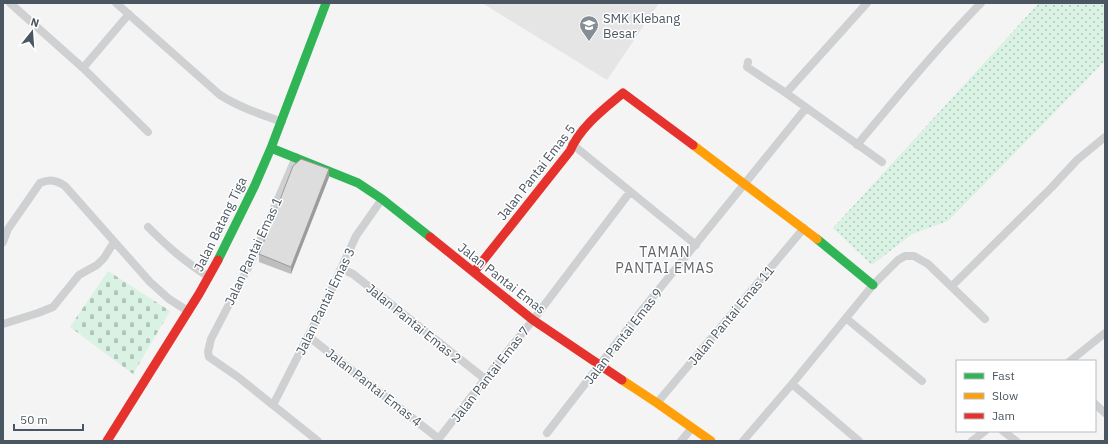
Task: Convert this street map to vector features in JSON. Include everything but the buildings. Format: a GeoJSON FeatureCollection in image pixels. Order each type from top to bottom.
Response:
{"type":"FeatureCollection","features":[{"type":"Feature","properties":{"kind":"street"},"geometry":{"type":"LineString","coordinates":[[3,10],[10,3],[83,68],[148,132]]}},
{"type":"Feature","properties":{"kind":"street"},"geometry":{"type":"LineString","coordinates":[[116,3],[220,95],[234,104],[250,111],[282,122]]}},
{"type":"Feature","properties":{"kind":"street","name":"Jalan Batang Tiga"},"geometry":{"type":"LineString","coordinates":[[107,441],[209,277],[239,218],[282,122],[326,3]]}},
{"type":"Feature","properties":{"kind":"street"},"geometry":{"type":"LineString","coordinates":[[786,93],[867,3]]}},
{"type":"Feature","properties":{"kind":"street"},"geometry":{"type":"LineString","coordinates":[[858,145],[962,22],[981,3]]}},
{"type":"Feature","properties":{"kind":"street"},"geometry":{"type":"LineString","coordinates":[[83,68],[129,14]]}},
{"type":"Feature","properties":{"kind":"street"},"geometry":{"type":"LineString","coordinates":[[748,62],[747,67],[882,162]]}},
{"type":"Feature","properties":{"kind":"street","name":"Jalan Pantai Emas 5"},"geometry":{"type":"LineString","coordinates":[[474,272],[570,151],[572,144],[602,111],[623,93],[744,184]]}},
{"type":"Feature","properties":{"kind":"street","name":"Jalan Pantai Emas 9"},"geometry":{"type":"LineString","coordinates":[[547,433],[598,365],[806,108]]}},
{"type":"Feature","properties":{"kind":"street"},"geometry":{"type":"LineString","coordinates":[[952,286],[1051,188],[1077,160],[1105,137]]}},
{"type":"Feature","properties":{"kind":"street"},"geometry":{"type":"LineString","coordinates":[[572,144],[696,245]]}},
{"type":"Feature","properties":{"kind":"street","name":"Jalan Pantai Emas"},"geometry":{"type":"LineString","coordinates":[[271,148],[358,183],[382,199],[533,320],[598,365],[657,402],[711,441]]}},
{"type":"Feature","properties":{"kind":"street","name":"Jalan Pantai Emas 1"},"geometry":{"type":"LineString","coordinates":[[273,405],[210,357],[208,352],[209,344],[251,262],[296,157]]}},
{"type":"Feature","properties":{"kind":"street"},"geometry":{"type":"LineString","coordinates":[[3,242],[8,229],[40,182],[48,180],[57,181],[65,186],[155,286],[169,299],[188,310]]}},
{"type":"Feature","properties":{"kind":"street"},"geometry":{"type":"LineString","coordinates":[[744,184],[804,228],[873,285]]}},
{"type":"Feature","properties":{"kind":"street","name":"Jalan Pantai Emas 7"},"geometry":{"type":"LineString","coordinates":[[438,440],[484,379],[533,320],[630,192]]}},
{"type":"Feature","properties":{"kind":"street","name":"Jalan Pantai Emas 3"},"geometry":{"type":"LineString","coordinates":[[273,405],[342,268],[356,236],[382,199]]}},
{"type":"Feature","properties":{"kind":"street"},"geometry":{"type":"LineString","coordinates":[[148,227],[166,246],[184,261],[209,277]]}},
{"type":"Feature","properties":{"kind":"street","name":"Jalan Pantai Emas 11"},"geometry":{"type":"LineString","coordinates":[[657,402],[804,228]]}},
{"type":"Feature","properties":{"kind":"street"},"geometry":{"type":"LineString","coordinates":[[3,324],[54,307],[79,275],[97,265],[104,258],[114,242]]}},
{"type":"Feature","properties":{"kind":"street"},"geometry":{"type":"LineString","coordinates":[[743,441],[847,319],[873,285],[898,260],[905,256],[914,256],[928,264],[985,319]]}},
{"type":"Feature","properties":{"kind":"street","name":"Jalan Pantai Emas 2"},"geometry":{"type":"LineString","coordinates":[[342,268],[359,278],[484,379]]}},
{"type":"Feature","properties":{"kind":"street"},"geometry":{"type":"LineString","coordinates":[[847,319],[922,380]]}},
{"type":"Feature","properties":{"kind":"street"},"geometry":{"type":"LineString","coordinates":[[1071,360],[1105,333]]}},
{"type":"Feature","properties":{"kind":"street","name":"Jalan Pantai Emas 4"},"geometry":{"type":"LineString","coordinates":[[308,336],[438,440]]}},
{"type":"Feature","properties":{"kind":"street"},"geometry":{"type":"LineString","coordinates":[[792,384],[859,441]]}},
{"type":"Feature","properties":{"kind":"street"},"geometry":{"type":"LineString","coordinates":[[273,405],[318,441]]}},
{"type":"Feature","properties":{"kind":"street"},"geometry":{"type":"LineString","coordinates":[[1096,405],[1105,413]]}},
{"type":"Feature","properties":{"kind":"street"},"geometry":{"type":"LineString","coordinates":[[682,441],[692,428]]}},
{"type":"Feature","properties":{"kind":"street"},"geometry":{"type":"LineString","coordinates":[[972,441],[984,432]]}},
{"type":"Feature","properties":{"kind":"street"},"geometry":{"type":"LineString","coordinates":[[1004,432],[1016,441]]}},
{"type":"Feature","properties":{"kind":"shaded area","name":"SMK Klebang Besar"},"geometry":{"type":"Polygon","coordinates":[[[482,3],[659,3],[607,80],[482,3]]]}},
{"type":"Feature","properties":{"kind":"green space"},"geometry":{"type":"Polygon","coordinates":[[[1039,3],[1105,3],[1105,61],[948,221],[912,234],[872,265],[833,228],[1039,3]]]}},
{"type":"Feature","properties":{"kind":"green space"},"geometry":{"type":"Polygon","coordinates":[[[108,271],[170,311],[133,374],[70,327],[108,271]]]}},
{"type":"Feature","properties":{"kind":"traffic: fast"},"geometry":{"type":"LineString","coordinates":[[218,260],[255,185],[271,148],[326,3]]}},
{"type":"Feature","properties":{"kind":"traffic: fast"},"geometry":{"type":"LineString","coordinates":[[271,148],[358,183],[382,199],[430,237]]}},
{"type":"Feature","properties":{"kind":"traffic: fast"},"geometry":{"type":"LineString","coordinates":[[817,239],[873,285]]}},
{"type":"Feature","properties":{"kind":"traffic: slow"},"geometry":{"type":"LineString","coordinates":[[693,145],[817,239]]}},
{"type":"Feature","properties":{"kind":"traffic: slow"},"geometry":{"type":"LineString","coordinates":[[622,380],[711,441]]}},
{"type":"Feature","properties":{"kind":"traffic: jam"},"geometry":{"type":"LineString","coordinates":[[474,272],[570,151],[574,142],[586,126],[623,93],[693,145]]}},
{"type":"Feature","properties":{"kind":"traffic: jam"},"geometry":{"type":"LineString","coordinates":[[430,237],[533,320],[622,380]]}},
{"type":"Feature","properties":{"kind":"traffic: jam"},"geometry":{"type":"LineString","coordinates":[[107,441],[199,294],[218,260]]}},
{"type":"Feature","properties":{"kind":"place","name":"SMK Klebang Besar"},"geometry":{"type":"Point","coordinates":[589,42]}},
{"type":"Feature","properties":{"kind":"district","name":"TAMAN PANTAI EMAS"},"geometry":{"type":"Point","coordinates":[665,260]}}]}
